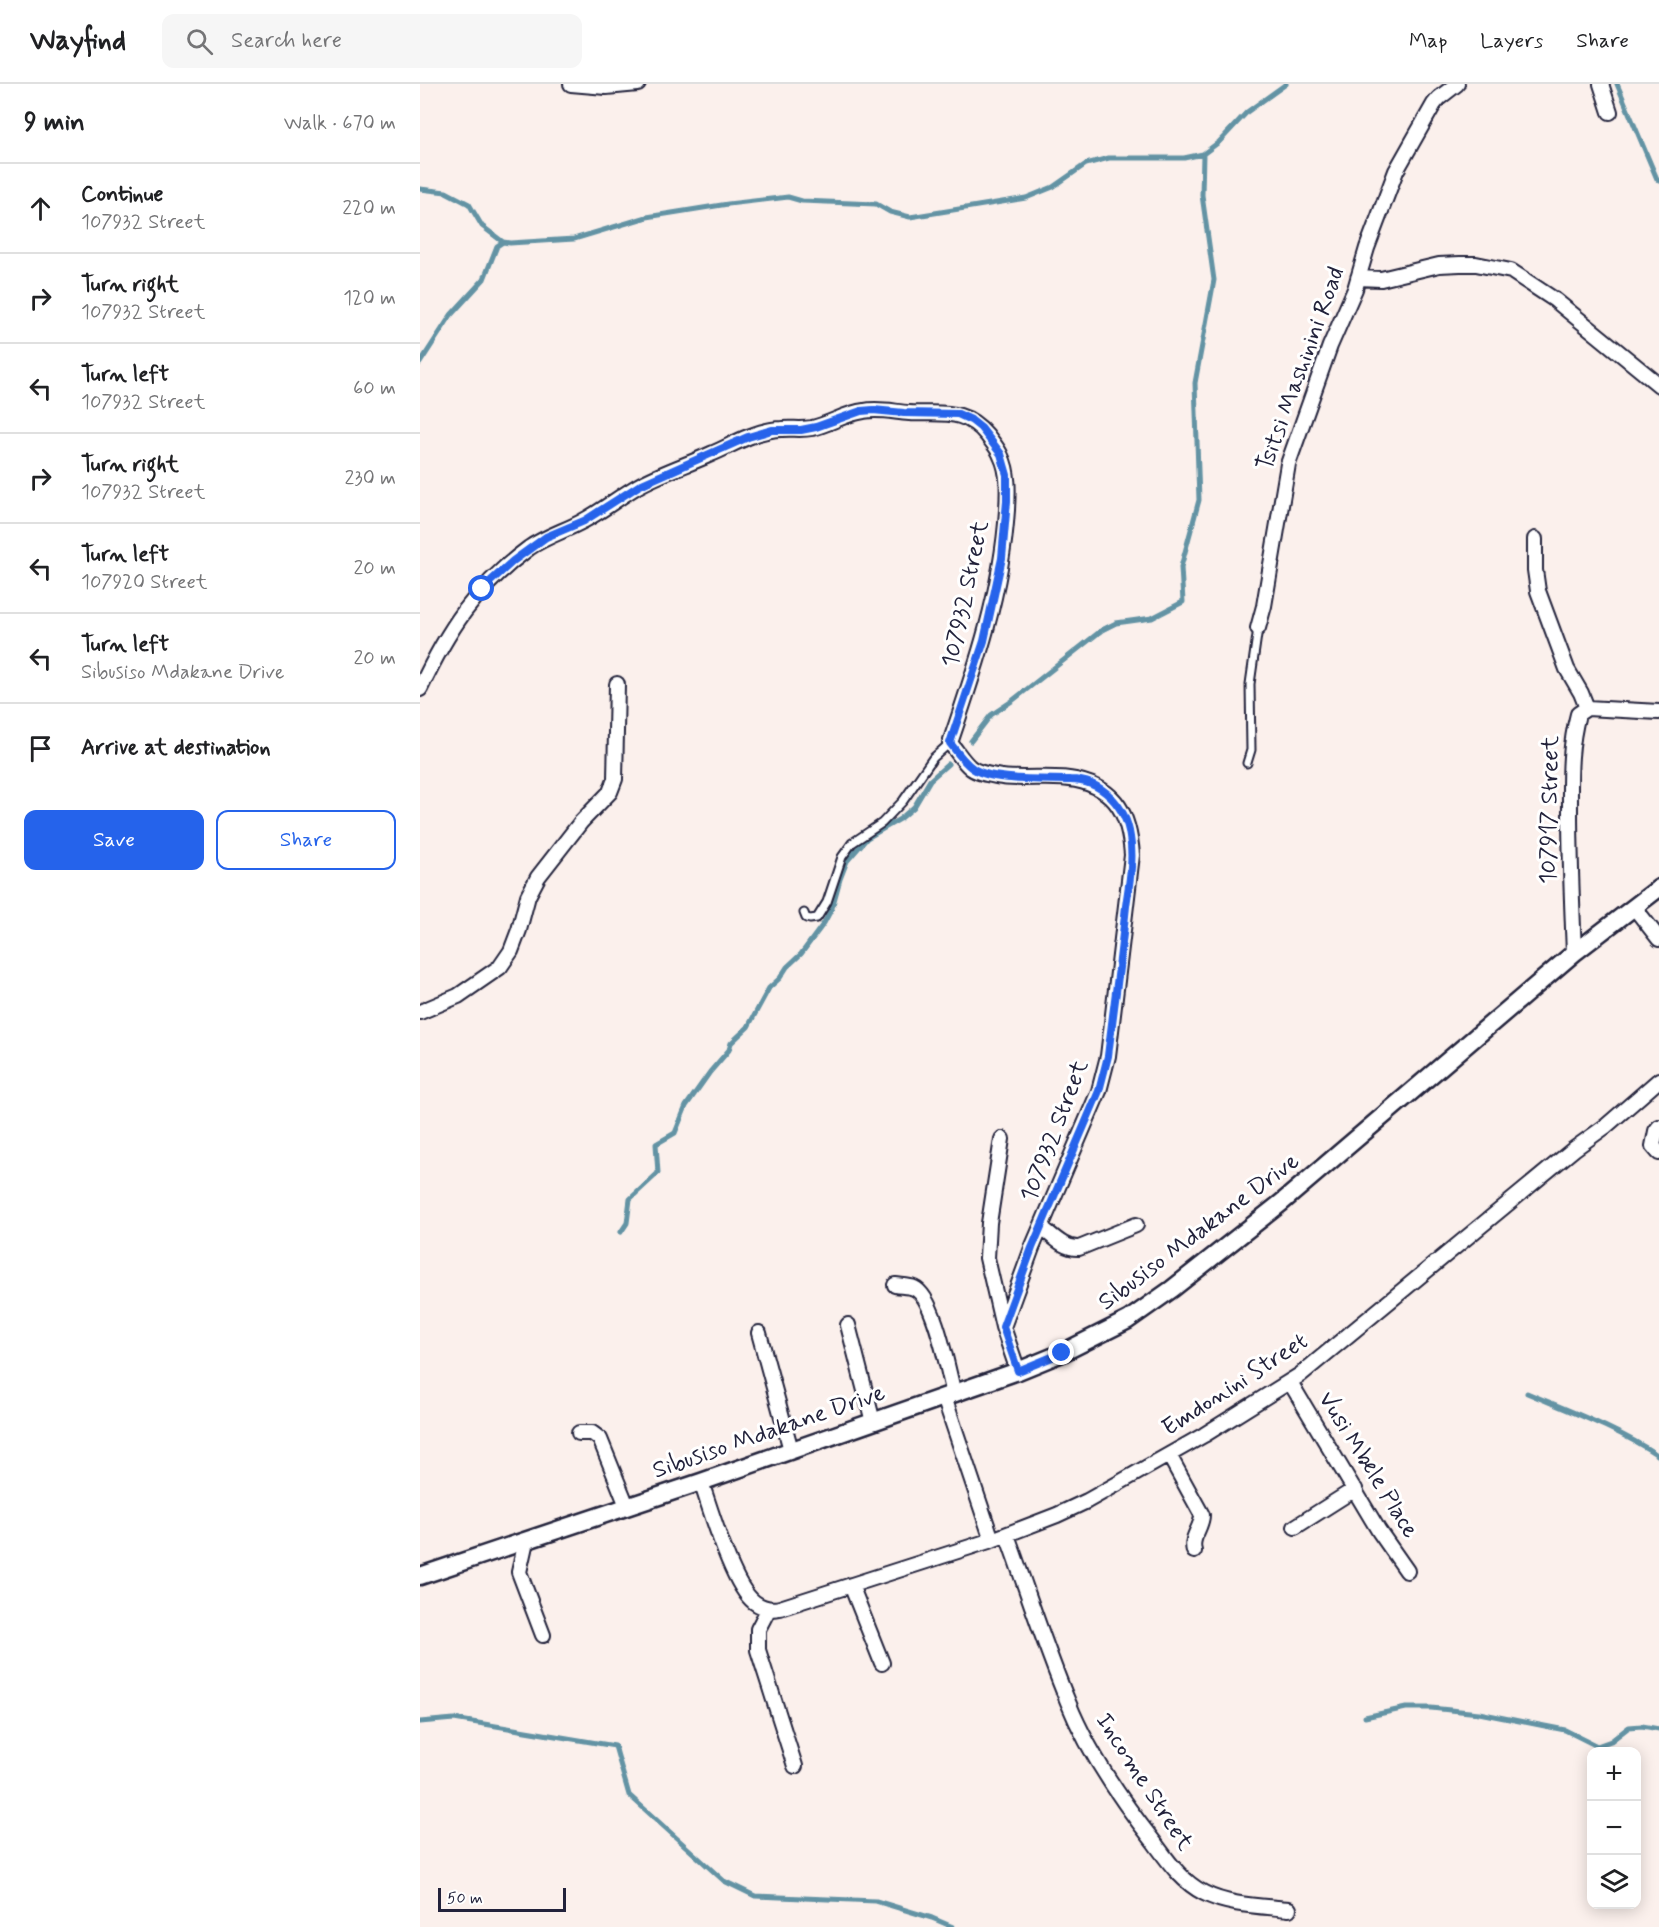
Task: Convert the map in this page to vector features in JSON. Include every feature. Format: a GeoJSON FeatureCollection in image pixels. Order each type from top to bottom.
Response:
{"type":"FeatureCollection","features":[{"type":"Feature","properties":{"kind":"street"},"geometry":{"type":"LineString","coordinates":[[571,84],[606,87],[638,84]]}},
{"type":"Feature","properties":{"kind":"street","name":"Tsitsi Mashinini Road"},"geometry":{"type":"LineString","coordinates":[[1258,628],[1264,606],[1288,464],[1330,346],[1355,289],[1367,248],[1396,171],[1434,104],[1457,84]]}},
{"type":"Feature","properties":{"kind":"street"},"geometry":{"type":"LineString","coordinates":[[1601,84],[1610,112]]}},
{"type":"Feature","properties":{"kind":"street"},"geometry":{"type":"LineString","coordinates":[[1358,278],[1381,279],[1439,265],[1460,264],[1511,271],[1555,300],[1659,385]]}},
{"type":"Feature","properties":{"kind":"street","name":"107932 Street"},"geometry":{"type":"LineString","coordinates":[[420,689],[462,612],[492,580],[529,548],[546,537],[584,521],[640,485],[748,437],[772,430],[801,430],[816,427],[861,411],[958,414],[981,428],[1001,454],[1007,475],[1002,558],[984,641],[950,743],[971,768],[988,775],[1075,780],[1095,786],[1112,796],[1120,806],[1130,836],[1132,855],[1108,1056],[1099,1091],[1041,1227],[1003,1327]]}},
{"type":"Feature","properties":{"kind":"street","name":"107917 Street"},"geometry":{"type":"LineString","coordinates":[[1535,539],[1538,591],[1567,669],[1587,708],[1578,714],[1572,736],[1569,762],[1574,953]]}},
{"type":"Feature","properties":{"kind":"street"},"geometry":{"type":"LineString","coordinates":[[420,1012],[458,996],[500,967],[511,951],[528,896],[538,877],[581,822],[610,792],[615,779],[617,684]]}},
{"type":"Feature","properties":{"kind":"street"},"geometry":{"type":"LineString","coordinates":[[1587,708],[1659,712]]}},
{"type":"Feature","properties":{"kind":"street","name":"Sibusiso Mdakane Drive"},"geometry":{"type":"LineString","coordinates":[[420,1576],[949,1396],[1062,1353],[1128,1320],[1172,1289],[1281,1203],[1574,953],[1659,888]]}},
{"type":"Feature","properties":{"kind":"street"},"geometry":{"type":"LineString","coordinates":[[1634,907],[1659,939]]}},
{"type":"Feature","properties":{"kind":"street","name":"Emdonini Street"},"geometry":{"type":"LineString","coordinates":[[768,1610],[1007,1535],[1057,1515],[1169,1455],[1290,1382],[1574,1149],[1606,1126],[1659,1080]]}},
{"type":"Feature","properties":{"kind":"street"},"geometry":{"type":"LineString","coordinates":[[1659,1127],[1653,1146],[1659,1153]]}},
{"type":"Feature","properties":{"kind":"street"},"geometry":{"type":"LineString","coordinates":[[1002,1139],[989,1223],[987,1258],[1003,1327],[1018,1371]]}},
{"type":"Feature","properties":{"kind":"street"},"geometry":{"type":"LineString","coordinates":[[1041,1227],[1072,1249],[1136,1225]]}},
{"type":"Feature","properties":{"kind":"street"},"geometry":{"type":"LineString","coordinates":[[896,1285],[916,1289],[925,1299],[933,1314],[949,1396],[992,1540]]}},
{"type":"Feature","properties":{"kind":"street"},"geometry":{"type":"LineString","coordinates":[[848,1325],[873,1422]]}},
{"type":"Feature","properties":{"kind":"street"},"geometry":{"type":"LineString","coordinates":[[759,1333],[791,1450]]}},
{"type":"Feature","properties":{"kind":"street","name":"Vusi Mbele Place"},"geometry":{"type":"LineString","coordinates":[[1290,1382],[1379,1531],[1407,1571]]}},
{"type":"Feature","properties":{"kind":"street"},"geometry":{"type":"LineString","coordinates":[[579,1433],[592,1433],[600,1439],[627,1506]]}},
{"type":"Feature","properties":{"kind":"street"},"geometry":{"type":"LineString","coordinates":[[1169,1455],[1202,1515],[1202,1522],[1192,1544],[1194,1551]]}},
{"type":"Feature","properties":{"kind":"street"},"geometry":{"type":"LineString","coordinates":[[701,1482],[735,1576],[748,1596],[768,1610],[758,1629],[758,1650],[795,1766]]}},
{"type":"Feature","properties":{"kind":"street"},"geometry":{"type":"LineString","coordinates":[[1295,1527],[1354,1489]]}},
{"type":"Feature","properties":{"kind":"street","name":"Income Street"},"geometry":{"type":"LineString","coordinates":[[1007,1535],[1068,1702],[1096,1758],[1135,1818],[1176,1871],[1205,1894],[1224,1901],[1289,1909]]}},
{"type":"Feature","properties":{"kind":"street"},"geometry":{"type":"LineString","coordinates":[[526,1541],[519,1572],[543,1635]]}},
{"type":"Feature","properties":{"kind":"street"},"geometry":{"type":"LineString","coordinates":[[851,1585],[882,1663]]}},
{"type":"Feature","properties":{"kind":"lane","name":"Tsitsi Mashinini Road"},"geometry":{"type":"LineString","coordinates":[[1247,763],[1251,750],[1250,684],[1258,628]]}},
{"type":"Feature","properties":{"kind":"lane"},"geometry":{"type":"LineString","coordinates":[[804,913],[806,918],[817,918],[827,902],[842,857],[852,843],[882,823],[903,801],[933,758],[950,743]]}},
{"type":"Feature","properties":{"kind":"waterway"},"geometry":{"type":"LineString","coordinates":[[420,189],[446,192],[469,204],[482,226],[503,242],[510,243],[574,239],[647,217],[788,197],[802,201],[876,204],[890,212],[910,217],[1026,198],[1053,187],[1086,164],[1109,158],[1184,158],[1203,154],[1219,142],[1247,112],[1286,84]]}},
{"type":"Feature","properties":{"kind":"waterway"},"geometry":{"type":"LineString","coordinates":[[1617,84],[1659,181]]}},
{"type":"Feature","properties":{"kind":"waterway"},"geometry":{"type":"LineString","coordinates":[[971,741],[991,715],[1102,630],[1116,623],[1152,618],[1183,602],[1181,567],[1199,500],[1195,383],[1214,280],[1202,195],[1203,154]]}},
{"type":"Feature","properties":{"kind":"waterway"},"geometry":{"type":"LineString","coordinates":[[420,363],[451,315],[484,279],[497,246],[503,242]]}},
{"type":"Feature","properties":{"kind":"waterway"},"geometry":{"type":"LineString","coordinates":[[621,1232],[627,1223],[630,1199],[658,1173],[656,1144],[675,1133],[686,1106],[729,1050],[731,1043],[748,1027],[769,988],[801,954],[824,923],[832,908],[847,861],[867,838],[900,819],[914,807],[930,780],[948,764]]}},
{"type":"Feature","properties":{"kind":"waterway"},"geometry":{"type":"LineString","coordinates":[[1527,1393],[1611,1429],[1659,1456]]}},
{"type":"Feature","properties":{"kind":"waterway"},"geometry":{"type":"LineString","coordinates":[[1365,1717],[1406,1708],[1479,1713],[1565,1730],[1597,1746],[1611,1741],[1629,1727],[1642,1726],[1659,1729]]}},
{"type":"Feature","properties":{"kind":"waterway"},"geometry":{"type":"LineString","coordinates":[[420,1722],[454,1719],[615,1746],[629,1795],[724,1881],[755,1896],[876,1901],[932,1918],[953,1927]]}},
{"type":"Feature","properties":{"kind":"route"},"geometry":{"type":"LineString","coordinates":[[482,589],[529,548],[546,537],[584,521],[640,485],[748,437],[772,430],[801,430],[816,427],[861,411],[958,414],[981,428],[993,443],[1001,454],[1007,475],[1002,558],[984,641],[950,743],[971,768],[988,775],[1075,780],[1095,786],[1112,796],[1120,806],[1125,819],[1132,855],[1108,1056],[1099,1091],[1032,1248],[1003,1327],[1018,1371],[1062,1353]]}}]}
